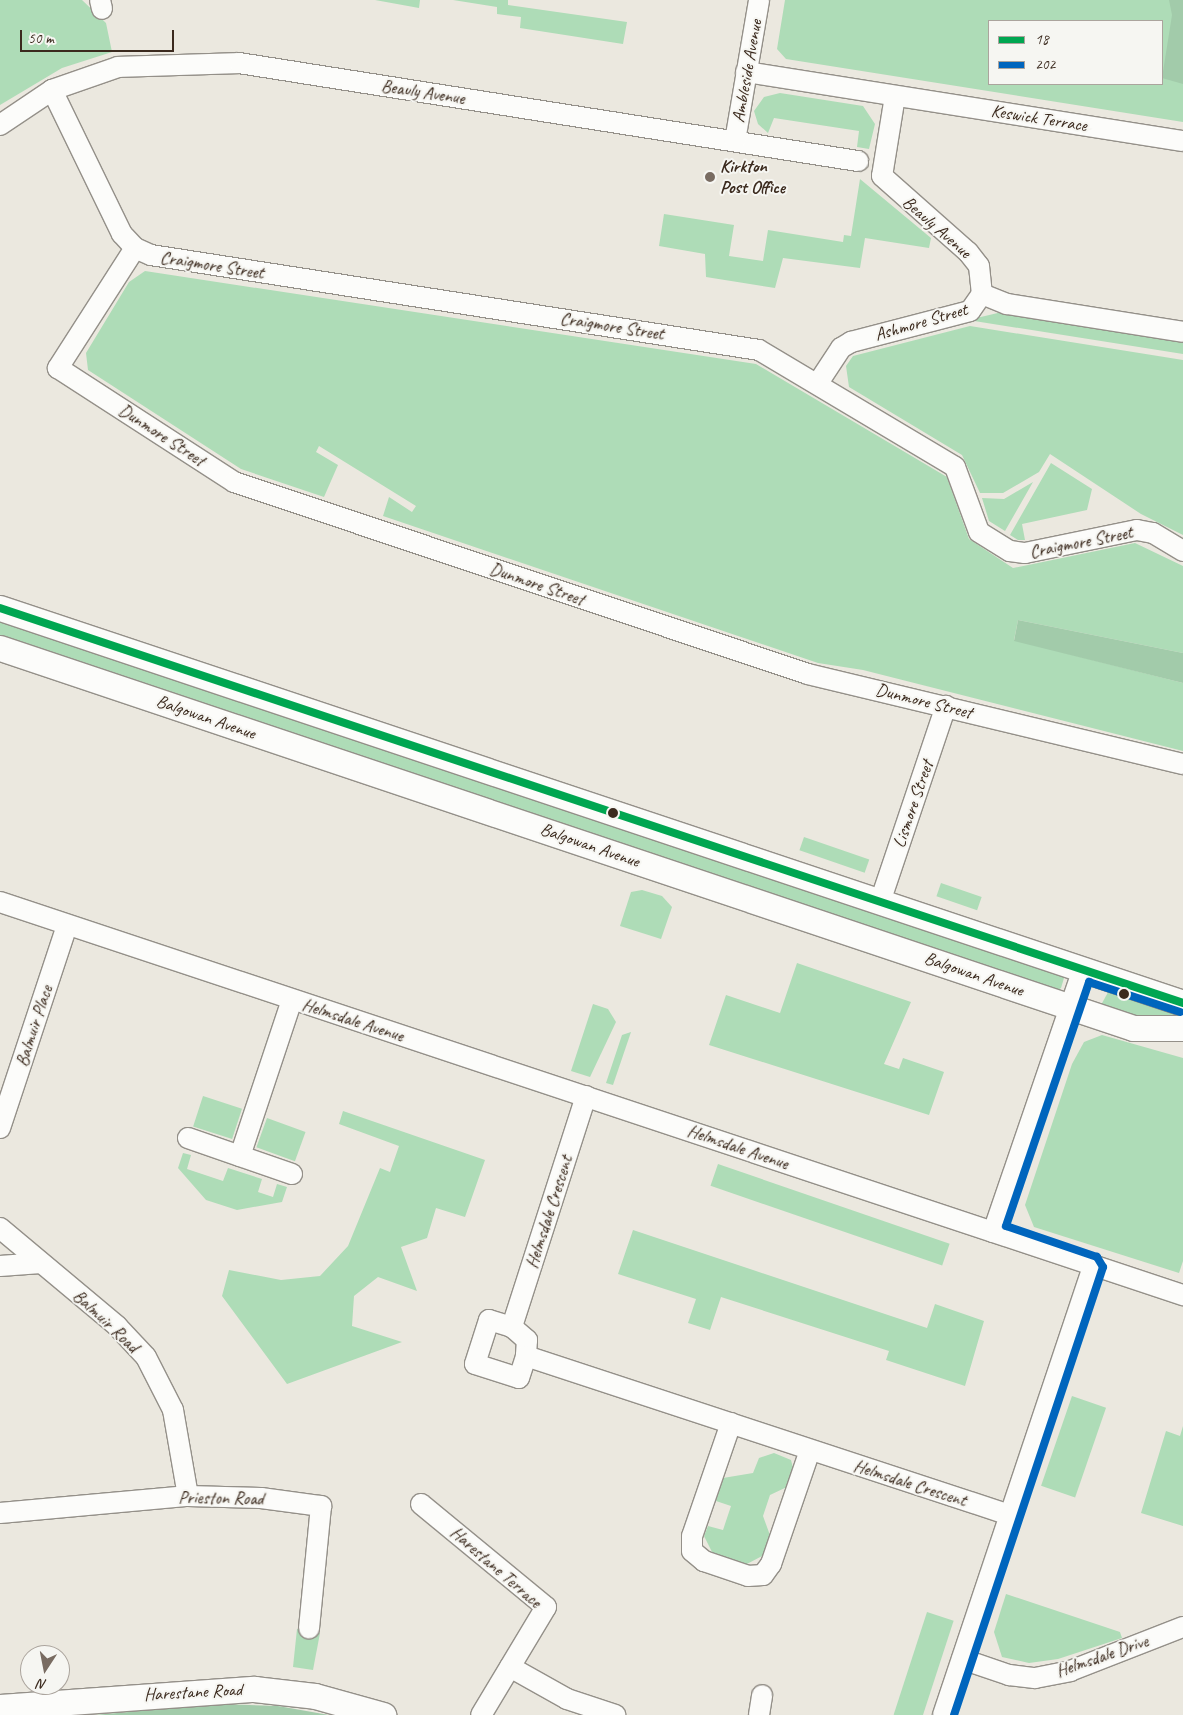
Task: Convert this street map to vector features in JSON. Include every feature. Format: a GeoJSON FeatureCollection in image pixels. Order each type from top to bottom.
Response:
{"type":"FeatureCollection","features":[{"type":"Feature","properties":{"kind":"street","name":"Ambleside Avenue"},"geometry":{"type":"LineString","coordinates":[[735,142],[759,0]]}},
{"type":"Feature","properties":{"kind":"street","name":"Beauly Avenue"},"geometry":{"type":"LineString","coordinates":[[0,125],[52,90],[118,67],[239,63],[858,161]]}},
{"type":"Feature","properties":{"kind":"street","name":"Keswick Terrace"},"geometry":{"type":"LineString","coordinates":[[746,72],[1183,141]]}},
{"type":"Feature","properties":{"kind":"street"},"geometry":{"type":"LineString","coordinates":[[52,90],[122,234],[135,248]]}},
{"type":"Feature","properties":{"kind":"street","name":"Beauly Avenue"},"geometry":{"type":"LineString","coordinates":[[895,96],[883,165],[887,184],[979,266],[982,294]]}},
{"type":"Feature","properties":{"kind":"street","name":"Craigmore Street"},"geometry":{"type":"LineString","coordinates":[[135,248],[151,255],[759,350],[818,383],[955,467],[979,532],[1010,551],[1025,553],[1137,530],[1153,533],[1183,551]]}},
{"type":"Feature","properties":{"kind":"street","name":"Dunmore Street"},"geometry":{"type":"LineString","coordinates":[[135,248],[58,368],[234,482],[808,674],[1183,764]]}},
{"type":"Feature","properties":{"kind":"street","name":"Ashmore Street"},"geometry":{"type":"LineString","coordinates":[[818,383],[841,348],[851,342],[970,311],[982,294],[1006,304],[1183,332]]}},
{"type":"Feature","properties":{"kind":"street"},"geometry":{"type":"LineString","coordinates":[[0,608],[1183,1003]]}},
{"type":"Feature","properties":{"kind":"street","name":"Balgowan Avenue"},"geometry":{"type":"LineString","coordinates":[[0,648],[1133,1028],[1183,1028]]}},
{"type":"Feature","properties":{"kind":"street","name":"Lismore Street"},"geometry":{"type":"LineString","coordinates":[[880,902],[946,706]]}},
{"type":"Feature","properties":{"kind":"street","name":"Helmsdale Avenue"},"geometry":{"type":"LineString","coordinates":[[0,902],[1183,1295]]}},
{"type":"Feature","properties":{"kind":"street","name":"Balmuir Place"},"geometry":{"type":"LineString","coordinates":[[0,1128],[68,925]]}},
{"type":"Feature","properties":{"kind":"street"},"geometry":{"type":"LineString","coordinates":[[993,1232],[1083,970]]}},
{"type":"Feature","properties":{"kind":"street","name":"Helmsdale Avenue"},"geometry":{"type":"LineString","coordinates":[[240,1156],[292,1000]]}},
{"type":"Feature","properties":{"kind":"street","name":"Helmsdale Crescent"},"geometry":{"type":"LineString","coordinates":[[512,1327],[586,1096]]}},
{"type":"Feature","properties":{"kind":"street"},"geometry":{"type":"LineString","coordinates":[[188,1138],[292,1174]]}},
{"type":"Feature","properties":{"kind":"street","name":"Balmuir Road"},"geometry":{"type":"LineString","coordinates":[[0,1228],[117,1326],[146,1357],[173,1410],[188,1496]]}},
{"type":"Feature","properties":{"kind":"street"},"geometry":{"type":"LineString","coordinates":[[0,1266],[41,1263]]}},
{"type":"Feature","properties":{"kind":"street"},"geometry":{"type":"LineString","coordinates":[[943,1715],[1093,1266]]}},
{"type":"Feature","properties":{"kind":"street"},"geometry":{"type":"LineString","coordinates":[[489,1320],[512,1327],[527,1340],[526,1356],[519,1378],[475,1364],[489,1320]]}},
{"type":"Feature","properties":{"kind":"street","name":"Helmsdale Crescent"},"geometry":{"type":"LineString","coordinates":[[526,1356],[1010,1515]]}},
{"type":"Feature","properties":{"kind":"street"},"geometry":{"type":"LineString","coordinates":[[731,1423],[692,1536],[692,1551],[721,1567],[748,1576],[763,1575],[771,1564],[810,1450]]}},
{"type":"Feature","properties":{"kind":"street","name":"Prieston Road"},"geometry":{"type":"LineString","coordinates":[[0,1513],[188,1496],[261,1498],[321,1506],[309,1628]]}},
{"type":"Feature","properties":{"kind":"street","name":"Harestane Terrace"},"geometry":{"type":"LineString","coordinates":[[421,1504],[546,1607],[481,1715]]}},
{"type":"Feature","properties":{"kind":"street","name":"Helmsdale Drive"},"geometry":{"type":"LineString","coordinates":[[962,1659],[1009,1675],[1035,1678],[1070,1671],[1183,1627]]}},
{"type":"Feature","properties":{"kind":"street"},"geometry":{"type":"LineString","coordinates":[[510,1667],[567,1699],[615,1715]]}},
{"type":"Feature","properties":{"kind":"street","name":"Harestane Road"},"geometry":{"type":"LineString","coordinates":[[0,1707],[254,1689],[315,1696],[383,1715]]}},
{"type":"Feature","properties":{"kind":"street"},"geometry":{"type":"LineString","coordinates":[[759,1715],[762,1695]]}},
{"type":"Feature","properties":{"kind":"green space"},"geometry":{"type":"Polygon","coordinates":[[[0,0],[82,0],[106,23],[112,52],[62,68],[0,105],[0,0]]]}},
{"type":"Feature","properties":{"kind":"green space"},"geometry":{"type":"Polygon","coordinates":[[[375,0],[420,0],[419,8],[375,0]]]}},
{"type":"Feature","properties":{"kind":"green space"},"geometry":{"type":"Polygon","coordinates":[[[453,0],[508,0],[508,5],[627,22],[623,44],[520,28],[521,17],[497,14],[497,7],[453,0]]]}},
{"type":"Feature","properties":{"kind":"green space"},"geometry":{"type":"Polygon","coordinates":[[[785,0],[1183,0],[1183,122],[786,59],[777,49],[785,0]]]}},
{"type":"Feature","properties":{"kind":"green space"},"geometry":{"type":"Polygon","coordinates":[[[1169,0],[1183,0],[1183,84],[1163,78],[1172,15],[1169,0]]]}},
{"type":"Feature","properties":{"kind":"green space"},"geometry":{"type":"Polygon","coordinates":[[[780,93],[863,106],[875,124],[869,149],[857,147],[859,131],[774,118],[768,133],[758,124],[754,111],[764,97],[780,93]]]}},
{"type":"Feature","properties":{"kind":"green space"},"geometry":{"type":"Polygon","coordinates":[[[860,179],[931,238],[929,248],[865,238],[860,268],[783,258],[775,288],[706,277],[705,254],[659,246],[664,214],[734,225],[729,256],[763,261],[768,230],[843,242],[844,235],[851,236],[860,179]]]}},
{"type":"Feature","properties":{"kind":"green space"},"geometry":{"type":"Polygon","coordinates":[[[145,271],[756,364],[947,477],[969,539],[1013,568],[1135,543],[1183,566],[1183,653],[1018,620],[1014,640],[1183,683],[1183,751],[863,670],[818,663],[383,516],[389,497],[412,512],[416,506],[319,446],[316,452],[338,465],[324,497],[241,469],[88,370],[86,353],[129,282],[145,271]]]}},
{"type":"Feature","properties":{"kind":"green space"},"geometry":{"type":"Polygon","coordinates":[[[1002,312],[1183,340],[1183,354],[968,320],[1002,312]]]}},
{"type":"Feature","properties":{"kind":"green space"},"geometry":{"type":"Polygon","coordinates":[[[970,326],[1183,360],[1183,535],[1141,514],[1050,454],[1039,472],[1003,493],[980,493],[962,455],[849,387],[846,366],[853,356],[970,326]]]}},
{"type":"Feature","properties":{"kind":"green space"},"geometry":{"type":"Polygon","coordinates":[[[1051,463],[1092,489],[1087,510],[1022,524],[1025,540],[1018,540],[1010,535],[1051,463]]]}},
{"type":"Feature","properties":{"kind":"green space"},"geometry":{"type":"Polygon","coordinates":[[[1033,482],[1005,531],[989,521],[982,498],[1004,499],[1033,482]]]}},
{"type":"Feature","properties":{"kind":"green space"},"geometry":{"type":"Polygon","coordinates":[[[0,613],[1059,968],[1064,978],[1061,988],[1052,994],[0,642],[0,613]]]}},
{"type":"Feature","properties":{"kind":"green space"},"geometry":{"type":"Polygon","coordinates":[[[1018,620],[1183,653],[1183,683],[1014,641],[1018,620]]]}},
{"type":"Feature","properties":{"kind":"green space"},"geometry":{"type":"Polygon","coordinates":[[[804,837],[869,859],[865,873],[799,850],[804,837]]]}},
{"type":"Feature","properties":{"kind":"green space"},"geometry":{"type":"Polygon","coordinates":[[[941,883],[982,897],[977,910],[936,896],[941,883]]]}},
{"type":"Feature","properties":{"kind":"green space"},"geometry":{"type":"Polygon","coordinates":[[[642,890],[662,896],[672,907],[661,939],[620,926],[631,892],[642,890]]]}},
{"type":"Feature","properties":{"kind":"green space"},"geometry":{"type":"Polygon","coordinates":[[[797,963],[911,1002],[884,1064],[899,1069],[903,1058],[944,1072],[929,1115],[709,1045],[726,995],[780,1013],[797,963]]]}},
{"type":"Feature","properties":{"kind":"green space"},"geometry":{"type":"Polygon","coordinates":[[[1112,985],[1183,1008],[1183,1023],[1148,1025],[1101,1005],[1112,985]]]}},
{"type":"Feature","properties":{"kind":"green space"},"geometry":{"type":"Polygon","coordinates":[[[593,1004],[608,1009],[616,1022],[590,1077],[571,1071],[593,1004]]]}},
{"type":"Feature","properties":{"kind":"green space"},"geometry":{"type":"Polygon","coordinates":[[[631,1032],[613,1085],[606,1083],[622,1035],[631,1032]]]}},
{"type":"Feature","properties":{"kind":"green space"},"geometry":{"type":"Polygon","coordinates":[[[1102,1035],[1183,1058],[1183,1261],[1179,1273],[1034,1227],[1025,1205],[1072,1064],[1084,1042],[1102,1035]]]}},
{"type":"Feature","properties":{"kind":"green space"},"geometry":{"type":"Polygon","coordinates":[[[203,1096],[242,1109],[232,1139],[193,1126],[203,1096]]]}},
{"type":"Feature","properties":{"kind":"green space"},"geometry":{"type":"Polygon","coordinates":[[[343,1111],[485,1160],[465,1217],[436,1208],[427,1238],[401,1247],[417,1291],[378,1277],[354,1296],[352,1326],[402,1342],[287,1384],[222,1296],[229,1270],[281,1280],[320,1276],[348,1246],[380,1168],[390,1172],[399,1146],[339,1124],[343,1111]]]}},
{"type":"Feature","properties":{"kind":"green space"},"geometry":{"type":"Polygon","coordinates":[[[267,1118],[306,1132],[295,1161],[256,1147],[267,1118]]]}},
{"type":"Feature","properties":{"kind":"green space"},"geometry":{"type":"Polygon","coordinates":[[[183,1153],[191,1155],[187,1169],[223,1181],[228,1168],[262,1179],[258,1192],[273,1197],[277,1184],[287,1187],[282,1202],[237,1210],[206,1200],[178,1168],[183,1153]]]}},
{"type":"Feature","properties":{"kind":"green space"},"geometry":{"type":"Polygon","coordinates":[[[718,1164],[950,1244],[942,1266],[711,1186],[718,1164]]]}},
{"type":"Feature","properties":{"kind":"green space"},"geometry":{"type":"Polygon","coordinates":[[[633,1230],[927,1328],[935,1304],[984,1321],[965,1386],[886,1360],[889,1351],[721,1297],[710,1330],[688,1323],[696,1299],[618,1274],[633,1230]]]}},
{"type":"Feature","properties":{"kind":"green space"},"geometry":{"type":"Polygon","coordinates":[[[1072,1396],[1106,1408],[1075,1498],[1041,1486],[1072,1396]]]}},
{"type":"Feature","properties":{"kind":"green space"},"geometry":{"type":"Polygon","coordinates":[[[1183,1426],[1183,1526],[1141,1513],[1166,1431],[1180,1436],[1183,1426]]]}},
{"type":"Feature","properties":{"kind":"green space"},"geometry":{"type":"Polygon","coordinates":[[[774,1453],[791,1460],[794,1472],[789,1486],[770,1495],[763,1516],[771,1538],[764,1555],[745,1565],[713,1554],[704,1536],[708,1526],[723,1530],[731,1506],[716,1501],[723,1478],[753,1473],[759,1458],[774,1453]]]}},
{"type":"Feature","properties":{"kind":"green space"},"geometry":{"type":"Polygon","coordinates":[[[1006,1594],[1120,1632],[1122,1638],[1058,1659],[1029,1663],[1002,1657],[994,1632],[1006,1594]]]}},
{"type":"Feature","properties":{"kind":"green space"},"geometry":{"type":"Polygon","coordinates":[[[927,1612],[954,1621],[923,1715],[894,1715],[927,1612]]]}},
{"type":"Feature","properties":{"kind":"green space"},"geometry":{"type":"Polygon","coordinates":[[[297,1629],[320,1633],[313,1670],[293,1667],[297,1629]]]}},
{"type":"Feature","properties":{"kind":"green space"},"geometry":{"type":"Polygon","coordinates":[[[221,1704],[278,1706],[329,1715],[94,1715],[221,1704]]]}},
{"type":"Feature","properties":{"kind":"transit line","name":"18"},"geometry":{"type":"LineString","coordinates":[[0,608],[1183,1003]]}},
{"type":"Feature","properties":{"kind":"transit line","name":"202"},"geometry":{"type":"LineString","coordinates":[[954,1715],[1103,1267],[1097,1257],[1006,1226],[1089,982],[1180,1012]]}},
{"type":"Feature","properties":{"kind":"place","name":"Kirkton Post Office"},"geometry":{"type":"Point","coordinates":[710,177]}}]}
